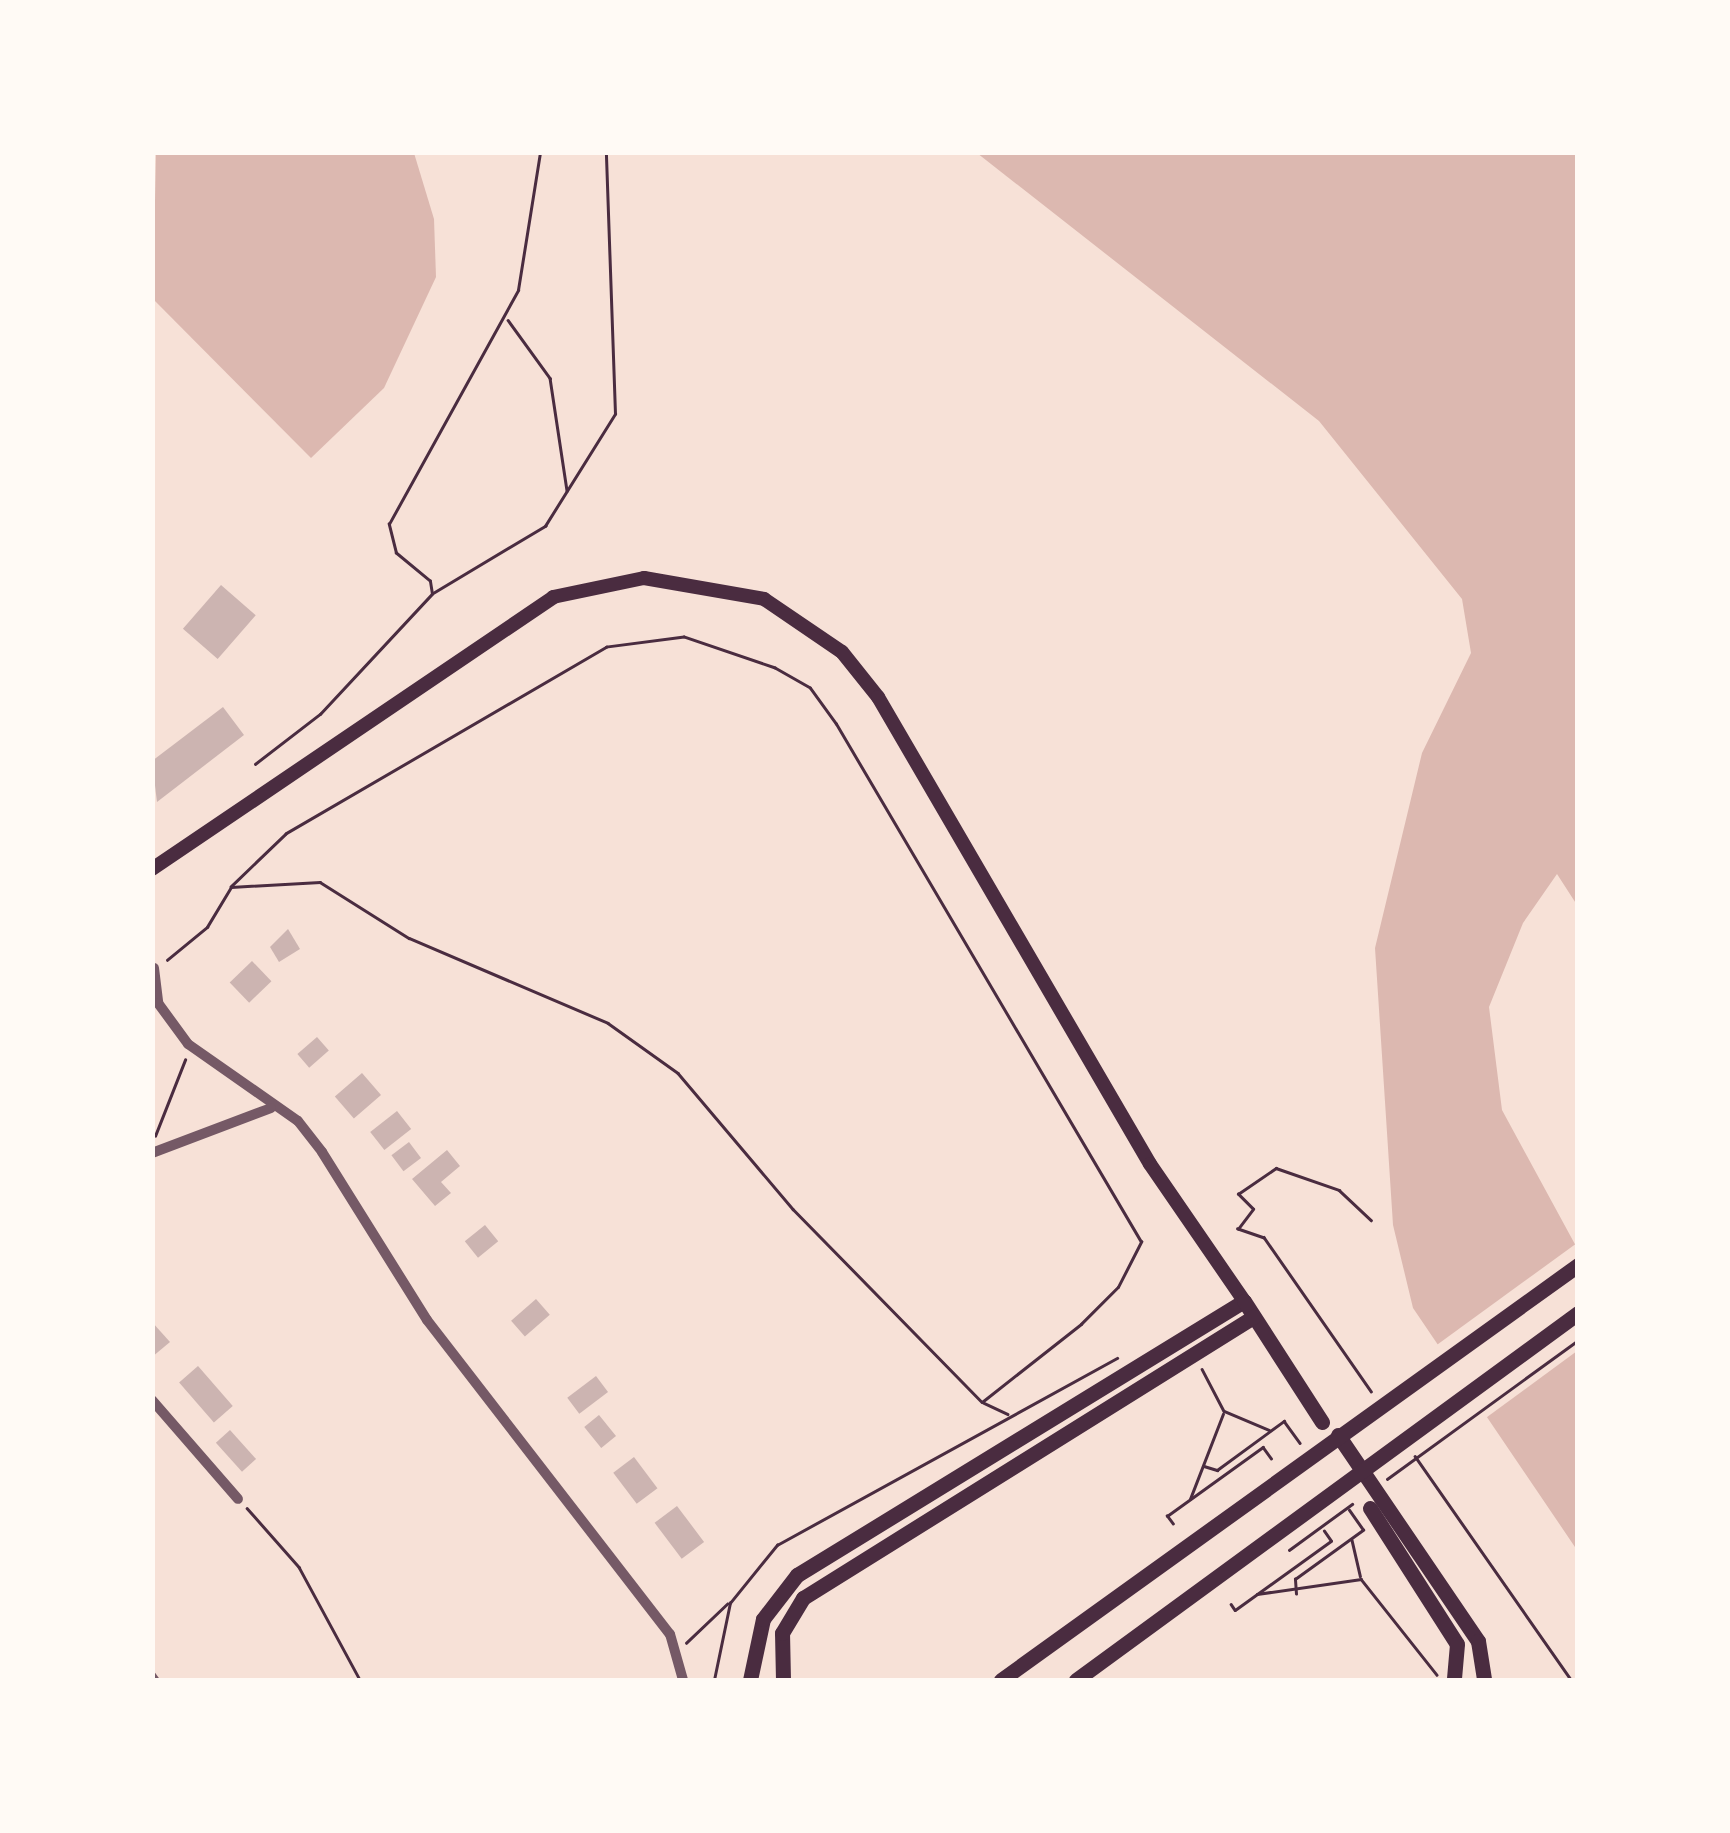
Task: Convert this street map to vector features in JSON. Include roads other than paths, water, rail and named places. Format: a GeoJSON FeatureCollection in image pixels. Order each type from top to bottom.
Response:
{"type":"FeatureCollection","features":[{"type":"Feature","properties":{"kind":"main road"},"geometry":{"type":"LineString","coordinates":[[152,868],[553,597],[644,578],[764,599],[842,652],[878,697],[1150,1164],[1322,1422]]}},
{"type":"Feature","properties":{"kind":"main road"},"geometry":{"type":"LineString","coordinates":[[1001,1680],[1578,1266]]}},
{"type":"Feature","properties":{"kind":"main road"},"geometry":{"type":"LineString","coordinates":[[750,1680],[763,1619],[796,1575],[1244,1300]]}},
{"type":"Feature","properties":{"kind":"main road"},"geometry":{"type":"LineString","coordinates":[[1076,1680],[1578,1313]]}},
{"type":"Feature","properties":{"kind":"main road"},"geometry":{"type":"LineString","coordinates":[[783,1680],[782,1633],[802,1598],[1253,1317]]}},
{"type":"Feature","properties":{"kind":"main road"},"geometry":{"type":"LineString","coordinates":[[1338,1435],[1478,1641],[1489,1676]]}},
{"type":"Feature","properties":{"kind":"main road"},"geometry":{"type":"LineString","coordinates":[[1369,1500],[1457,1644],[1454,1680]]}},
{"type":"Feature","properties":{"kind":"street"},"geometry":{"type":"LineString","coordinates":[[154,968],[158,1003],[188,1044],[271,1108],[298,1120],[322,1152],[427,1320],[680,1652],[683,1680]]}},
{"type":"Feature","properties":{"kind":"street"},"geometry":{"type":"LineString","coordinates":[[152,1153],[271,1108]]}},
{"type":"Feature","properties":{"kind":"street"},"geometry":{"type":"LineString","coordinates":[[152,1400],[238,1499]]}},
{"type":"Feature","properties":{"kind":"lane"},"geometry":{"type":"LineString","coordinates":[[152,1673],[157,1680]]}}]}
